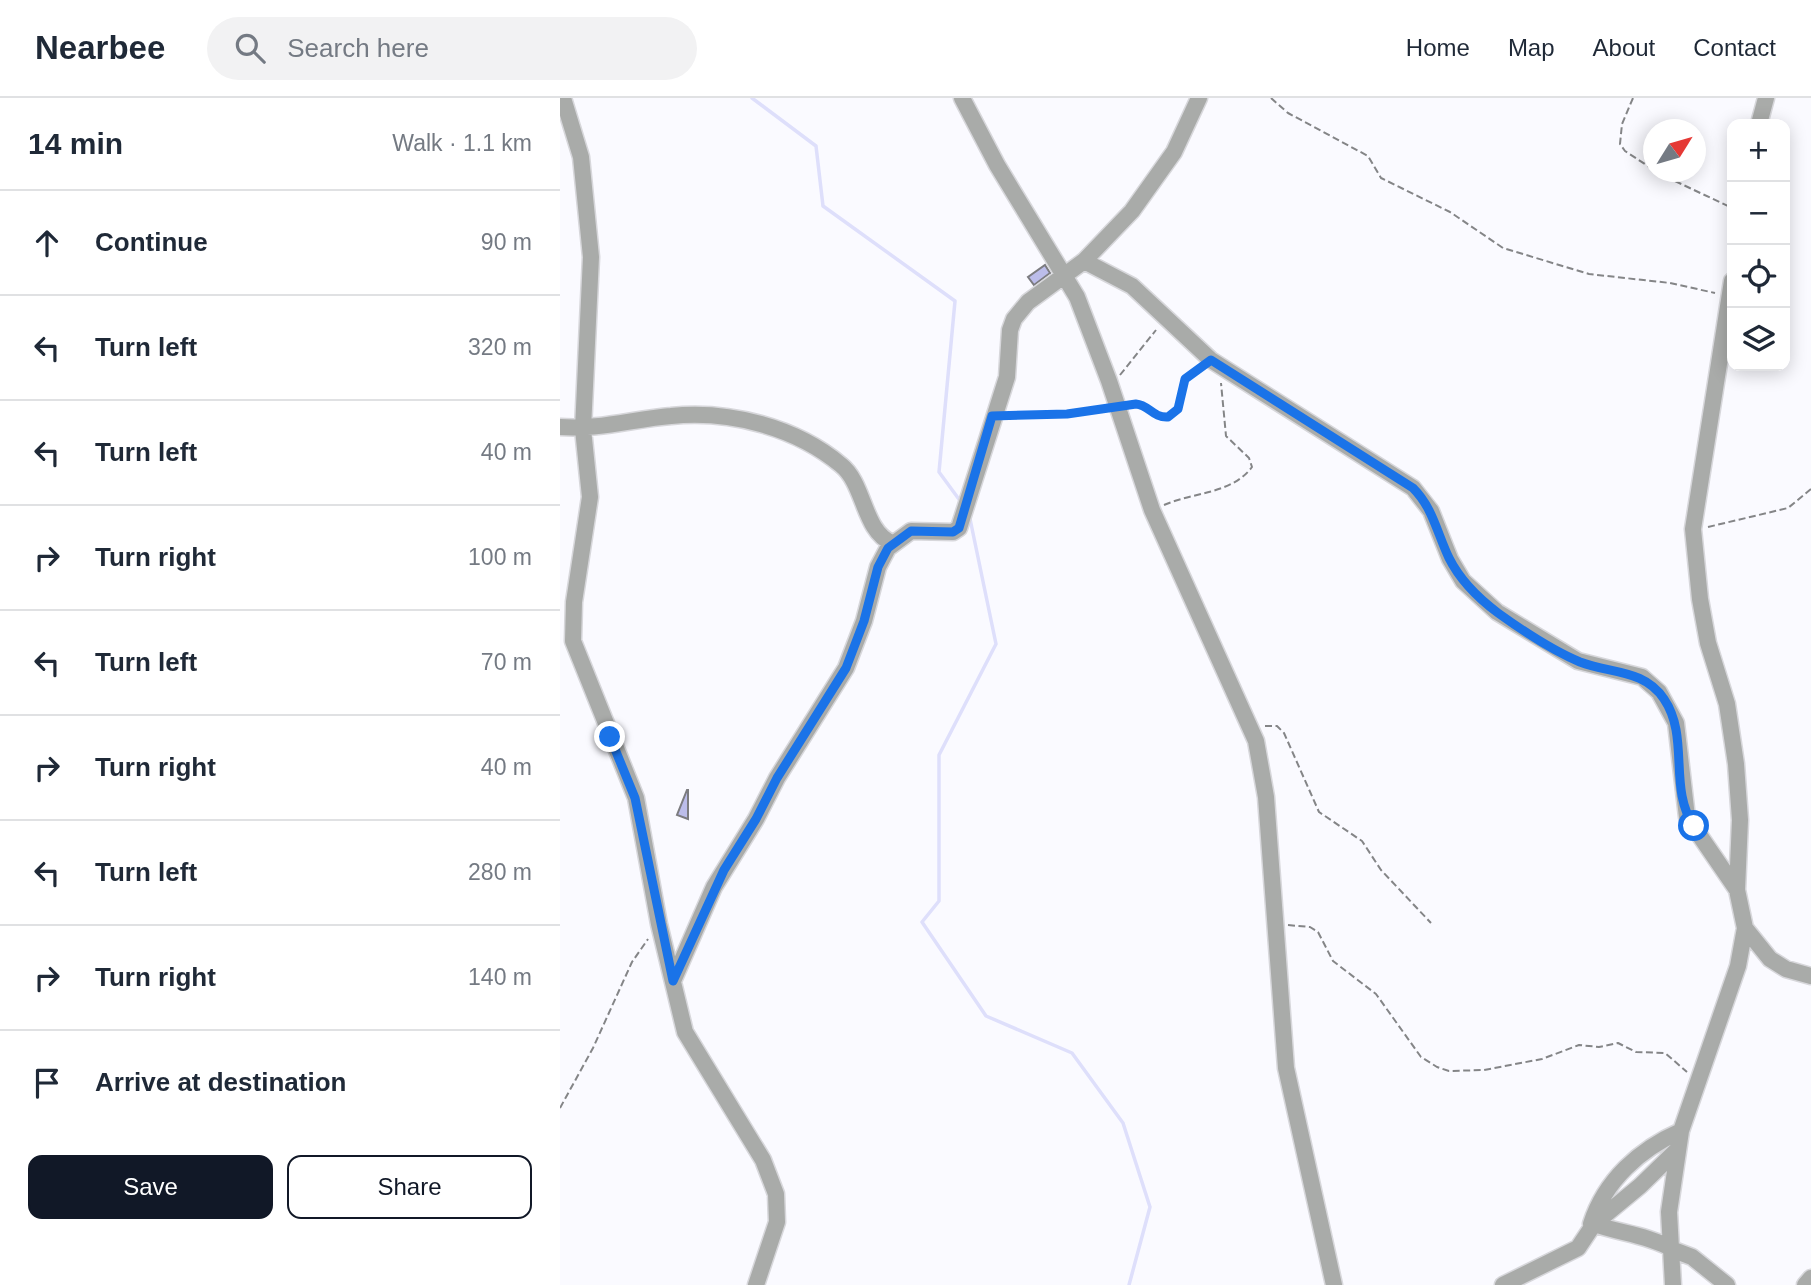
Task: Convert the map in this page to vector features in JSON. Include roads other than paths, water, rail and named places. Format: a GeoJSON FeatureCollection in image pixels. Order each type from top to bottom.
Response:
{"type":"FeatureCollection","features":[{"type":"Feature","properties":{"kind":"street"},"geometry":{"type":"LineString","coordinates":[[563,98],[581,157],[591,257],[583,429],[590,497],[574,602],[573,640],[635,798],[659,924],[685,1032],[763,1160],[776,1194],[777,1222],[756,1285]]}},
{"type":"Feature","properties":{"kind":"street"},"geometry":{"type":"LineString","coordinates":[[962,98],[997,165],[1066,277],[1110,381],[1152,510],[1250,729],[1261,761],[1277,924],[1286,1068],[1334,1285]]}},
{"type":"Feature","properties":{"kind":"street"},"geometry":{"type":"LineString","coordinates":[[673,981],[724,870],[756,819],[777,778],[846,668],[864,621],[878,567],[892,543],[911,531],[956,531],[1007,377],[1009,342],[1014,319],[1028,302],[1066,277],[1084,261],[1132,211],[1181,138],[1199,98]]}},
{"type":"Feature","properties":{"kind":"street"},"geometry":{"type":"LineString","coordinates":[[1760,119],[1766,98]]}},
{"type":"Feature","properties":{"kind":"street"},"geometry":{"type":"LineString","coordinates":[[1084,261],[1132,286],[1166,314],[1215,362],[1302,421],[1413,488],[1432,512],[1450,559],[1463,581],[1497,612],[1578,661],[1632,674],[1652,684],[1665,701],[1676,723],[1687,817],[1737,890]]}},
{"type":"Feature","properties":{"kind":"street"},"geometry":{"type":"LineString","coordinates":[[1674,1285],[1669,1212],[1677,1150],[1681,1131],[1738,966],[1745,928],[1737,890],[1740,820],[1737,764],[1727,704],[1708,643],[1693,528],[1727,308]]}},
{"type":"Feature","properties":{"kind":"street"},"geometry":{"type":"LineString","coordinates":[[560,427],[583,429],[683,415],[746,421],[778,429],[823,452],[847,470],[877,532],[892,543]]}},
{"type":"Feature","properties":{"kind":"street"},"geometry":{"type":"LineString","coordinates":[[1745,928],[1770,958],[1786,969],[1811,976]]}},
{"type":"Feature","properties":{"kind":"street"},"geometry":{"type":"LineString","coordinates":[[1591,1227],[1598,1205],[1614,1180],[1652,1145],[1681,1131]]}},
{"type":"Feature","properties":{"kind":"street"},"geometry":{"type":"LineString","coordinates":[[1503,1285],[1570,1254],[1591,1227],[1640,1186],[1677,1150]]}},
{"type":"Feature","properties":{"kind":"street"},"geometry":{"type":"LineString","coordinates":[[1591,1227],[1648,1237],[1692,1257],[1727,1285]]}},
{"type":"Feature","properties":{"kind":"street"},"geometry":{"type":"LineString","coordinates":[[1805,1285],[1811,1278]]}},
{"type":"Feature","properties":{"kind":"waterway"},"geometry":{"type":"LineString","coordinates":[[752,98],[816,146],[823,206],[955,301],[939,472],[961,502]]}},
{"type":"Feature","properties":{"kind":"waterway"},"geometry":{"type":"LineString","coordinates":[[969,514],[996,644],[939,755],[939,901],[922,922],[986,1016],[1072,1053],[1123,1123],[1150,1207],[1129,1285]]}}]}
